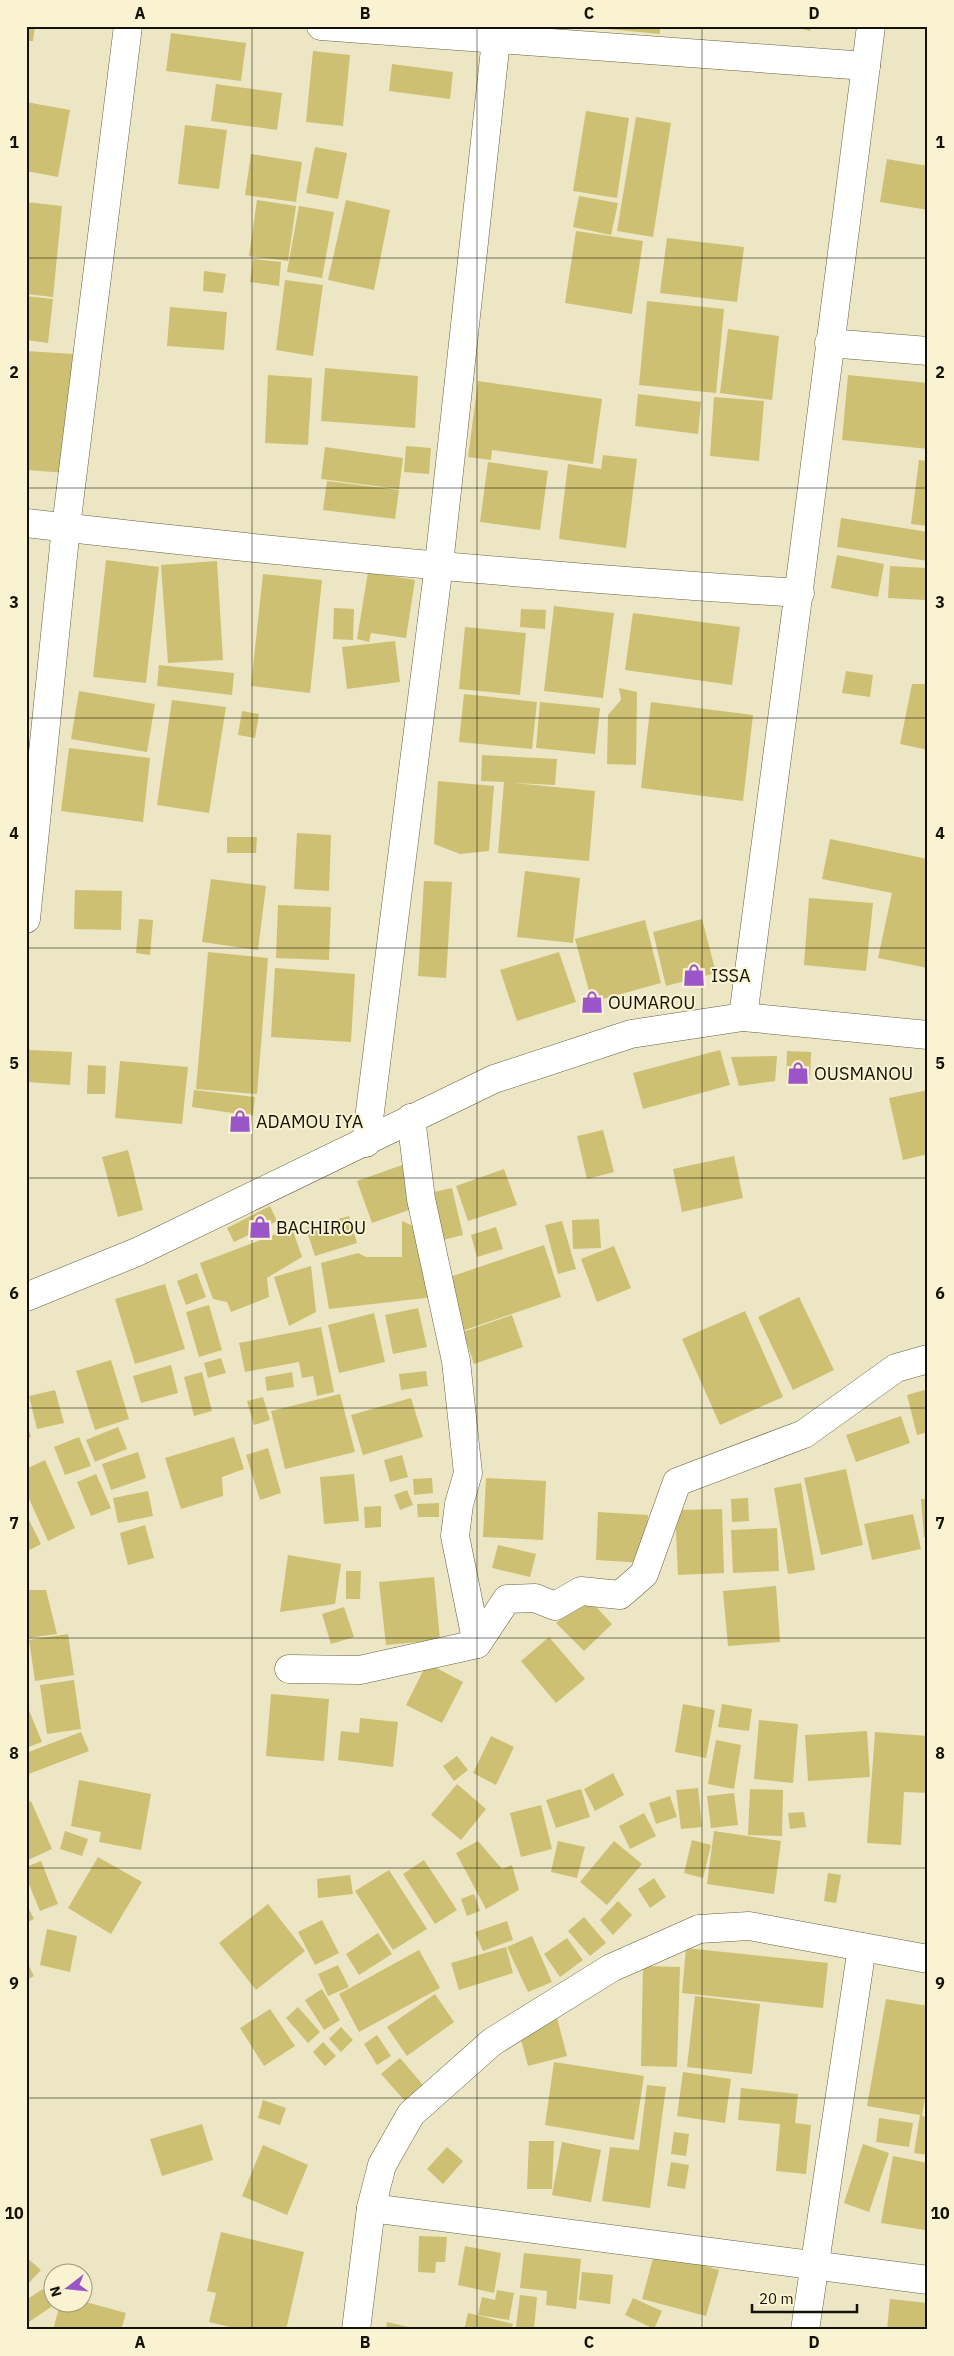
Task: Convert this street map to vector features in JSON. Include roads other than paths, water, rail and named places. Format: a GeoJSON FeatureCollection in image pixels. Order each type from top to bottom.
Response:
{"type":"FeatureCollection","features":[{"type":"Feature","properties":{"kind":"street"},"geometry":{"type":"LineString","coordinates":[[26,919],[66,528],[128,26]]}},
{"type":"Feature","properties":{"kind":"street"},"geometry":{"type":"LineString","coordinates":[[322,26],[866,66]]}},
{"type":"Feature","properties":{"kind":"street"},"geometry":{"type":"LineString","coordinates":[[743,1017],[800,593],[829,343],[872,26]]}},
{"type":"Feature","properties":{"kind":"street"},"geometry":{"type":"LineString","coordinates":[[366,1143],[439,564],[496,40]]}},
{"type":"Feature","properties":{"kind":"street"},"geometry":{"type":"LineString","coordinates":[[829,343],[928,351]]}},
{"type":"Feature","properties":{"kind":"street"},"geometry":{"type":"LineString","coordinates":[[26,523],[589,580],[800,593]]}},
{"type":"Feature","properties":{"kind":"street"},"geometry":{"type":"LineString","coordinates":[[26,1297],[137,1252],[366,1143],[411,1118],[494,1080],[631,1034],[743,1017],[928,1035]]}},
{"type":"Feature","properties":{"kind":"street"},"geometry":{"type":"LineString","coordinates":[[411,1118],[421,1199],[456,1361],[468,1473],[459,1504],[455,1536],[477,1644]]}},
{"type":"Feature","properties":{"kind":"street"},"geometry":{"type":"LineString","coordinates":[[289,1669],[360,1670],[477,1644],[507,1599],[535,1598],[555,1606],[581,1591],[620,1595],[644,1574],[678,1482],[804,1434],[896,1368],[928,1359]]}},
{"type":"Feature","properties":{"kind":"street"},"geometry":{"type":"LineString","coordinates":[[356,2330],[371,2208],[382,2164],[411,2114],[492,2042],[611,1968],[699,1929],[749,1926],[928,1959]]}},
{"type":"Feature","properties":{"kind":"street"},"geometry":{"type":"LineString","coordinates":[[805,2330],[862,1947]]}},
{"type":"Feature","properties":{"kind":"street"},"geometry":{"type":"LineString","coordinates":[[371,2208],[928,2280]]}},
{"type":"Feature","properties":{"kind":"place","name":"ISSA"},"geometry":{"type":"Point","coordinates":[694,975]}},
{"type":"Feature","properties":{"kind":"place","name":"OUMAROU"},"geometry":{"type":"Point","coordinates":[592,1002]}},
{"type":"Feature","properties":{"kind":"place","name":"OUSMANOU"},"geometry":{"type":"Point","coordinates":[798,1073]}},
{"type":"Feature","properties":{"kind":"place","name":"ADAMOU IYA"},"geometry":{"type":"Point","coordinates":[240,1121]}},
{"type":"Feature","properties":{"kind":"place","name":"BACHIROU"},"geometry":{"type":"Point","coordinates":[260,1227]}}]}
